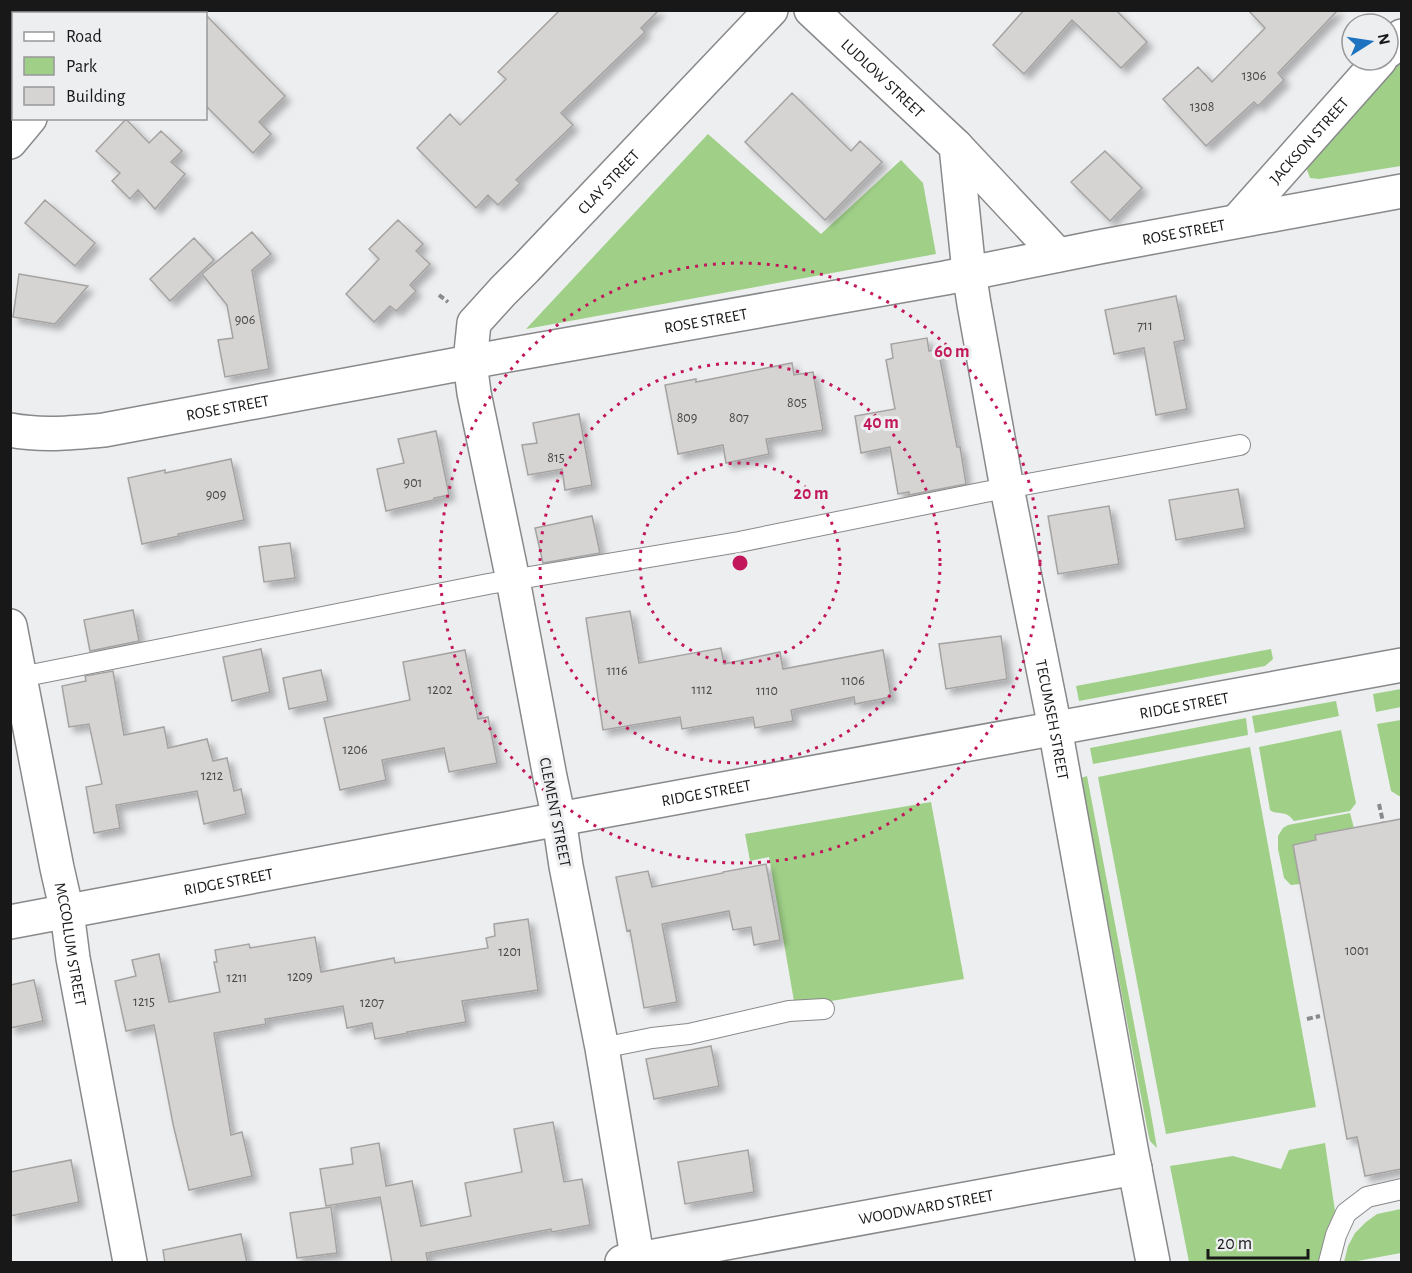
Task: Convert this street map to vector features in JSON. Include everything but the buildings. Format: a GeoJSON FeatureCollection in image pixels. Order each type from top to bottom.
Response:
{"type":"FeatureCollection","features":[{"type":"Feature","properties":{"kind":"street","name":"CLAY STREET"},"geometry":{"type":"LineString","coordinates":[[470,362],[474,323],[771,10]]}},
{"type":"Feature","properties":{"kind":"street","name":"LUDLOW STREET"},"geometry":{"type":"LineString","coordinates":[[811,10],[956,146],[1058,255]]}},
{"type":"Feature","properties":{"kind":"street","name":"JACKSON STREET"},"geometry":{"type":"LineString","coordinates":[[1237,221],[1369,72]]}},
{"type":"Feature","properties":{"kind":"street"},"geometry":{"type":"LineString","coordinates":[[10,142],[28,120]]}},
{"type":"Feature","properties":{"kind":"street"},"geometry":{"type":"LineString","coordinates":[[956,146],[969,272]]}},
{"type":"Feature","properties":{"kind":"street","name":"ROSE STREET"},"geometry":{"type":"LineString","coordinates":[[10,430],[25,433],[65,434],[104,430],[1401,191]]}},
{"type":"Feature","properties":{"kind":"street","name":"TECUMSEH STREET"},"geometry":{"type":"LineString","coordinates":[[969,272],[1007,488],[1055,728],[1135,1168]]}},
{"type":"Feature","properties":{"kind":"street","name":"CLEMENT STREET"},"geometry":{"type":"LineString","coordinates":[[470,362],[474,393],[513,580],[602,1048],[632,1262]]}},
{"type":"Feature","properties":{"kind":"street","name":"MCCOLLUM STREET"},"geometry":{"type":"LineString","coordinates":[[10,626],[67,912],[77,981],[130,1263]]}},
{"type":"Feature","properties":{"kind":"street","name":"RIDGE STREET"},"geometry":{"type":"LineString","coordinates":[[10,922],[1401,665]]}},
{"type":"Feature","properties":{"kind":"street"},"geometry":{"type":"LineString","coordinates":[[1135,1168],[1153,1263]]}},
{"type":"Feature","properties":{"kind":"street","name":"WOODWARD STREET"},"geometry":{"type":"LineString","coordinates":[[632,1262],[1135,1168]]}},
{"type":"Feature","properties":{"kind":"lane"},"geometry":{"type":"LineString","coordinates":[[21,677],[513,580],[739,542],[1007,488],[1240,445]]}},
{"type":"Feature","properties":{"kind":"lane"},"geometry":{"type":"LineString","coordinates":[[602,1048],[652,1038],[689,1034],[789,1011],[824,1009]]}},
{"type":"Feature","properties":{"kind":"lane"},"geometry":{"type":"LineString","coordinates":[[1329,1263],[1336,1235],[1346,1213],[1367,1197],[1401,1189]]}},
{"type":"Feature","properties":{"kind":"path"},"geometry":{"type":"LineString","coordinates":[[1379,804],[1383,822]]}},
{"type":"Feature","properties":{"kind":"path"},"geometry":{"type":"LineString","coordinates":[[1307,1019],[1320,1016]]}},
{"type":"Feature","properties":{"kind":"green space"},"geometry":{"type":"Polygon","coordinates":[[[1400,60],[1401,166],[1319,179],[1310,178],[1306,167],[1310,153],[1388,72],[1400,72],[1400,60]]]}},
{"type":"Feature","properties":{"kind":"green space"},"geometry":{"type":"Polygon","coordinates":[[[708,134],[821,234],[901,160],[923,183],[936,254],[526,329],[708,134]]]}},
{"type":"Feature","properties":{"kind":"green space"},"geometry":{"type":"Polygon","coordinates":[[[1271,649],[1273,659],[1265,666],[1079,701],[1076,686],[1271,649]]]}},
{"type":"Feature","properties":{"kind":"green space"},"geometry":{"type":"Polygon","coordinates":[[[1401,689],[1401,707],[1376,712],[1373,694],[1401,689]]]}},
{"type":"Feature","properties":{"kind":"green space"},"geometry":{"type":"Polygon","coordinates":[[[1336,701],[1339,716],[1255,733],[1252,716],[1336,701]]]}},
{"type":"Feature","properties":{"kind":"green space"},"geometry":{"type":"Polygon","coordinates":[[[1246,718],[1248,735],[1093,764],[1090,748],[1246,718]]]}},
{"type":"Feature","properties":{"kind":"green space"},"geometry":{"type":"Polygon","coordinates":[[[1401,720],[1402,796],[1399,796],[1391,791],[1377,724],[1401,720]]]}},
{"type":"Feature","properties":{"kind":"green space"},"geometry":{"type":"Polygon","coordinates":[[[1341,730],[1356,803],[1350,811],[1294,821],[1288,815],[1270,810],[1259,747],[1341,730]]]}},
{"type":"Feature","properties":{"kind":"green space"},"geometry":{"type":"Polygon","coordinates":[[[1250,747],[1316,1107],[1166,1134],[1098,777],[1250,747]]]}},
{"type":"Feature","properties":{"kind":"green space"},"geometry":{"type":"Polygon","coordinates":[[[1087,776],[1157,1148],[1150,1141],[1148,1133],[1081,778],[1087,776]]]}},
{"type":"Feature","properties":{"kind":"green space"},"geometry":{"type":"Polygon","coordinates":[[[931,802],[964,979],[795,1007],[769,857],[750,861],[745,834],[931,802]]]}},
{"type":"Feature","properties":{"kind":"green space"},"geometry":{"type":"Polygon","coordinates":[[[1350,813],[1354,828],[1315,835],[1316,840],[1293,845],[1300,884],[1291,885],[1284,878],[1278,849],[1278,836],[1283,828],[1288,825],[1350,813]]]}},
{"type":"Feature","properties":{"kind":"green space"},"geometry":{"type":"Polygon","coordinates":[[[1325,1143],[1335,1211],[1324,1240],[1319,1262],[1189,1262],[1170,1166],[1233,1156],[1281,1169],[1289,1150],[1325,1143]]]}},
{"type":"Feature","properties":{"kind":"green space"},"geometry":{"type":"Polygon","coordinates":[[[1401,1209],[1401,1253],[1344,1262],[1348,1246],[1355,1233],[1366,1222],[1377,1214],[1401,1209]]]}}]}
